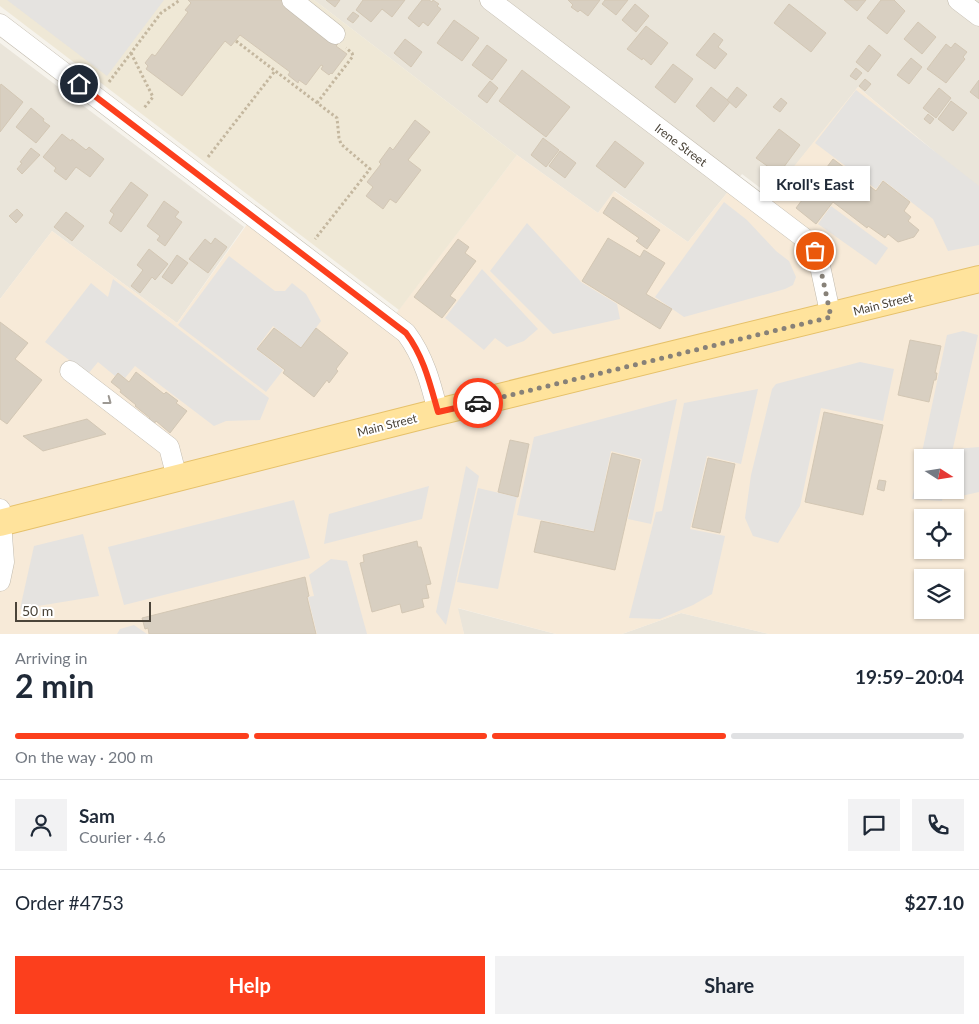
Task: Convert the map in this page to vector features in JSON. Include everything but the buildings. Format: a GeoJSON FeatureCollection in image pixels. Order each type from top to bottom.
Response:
{"type":"FeatureCollection","features":[{"type":"Feature","properties":{"kind":"main road","name":"Main Street"},"geometry":{"type":"LineString","coordinates":[[0,518],[177,478],[979,279]]}},
{"type":"Feature","properties":{"kind":"street"},"geometry":{"type":"LineString","coordinates":[[292,0],[335,34]]}},
{"type":"Feature","properties":{"kind":"street","name":"Irene Street"},"geometry":{"type":"LineString","coordinates":[[490,0],[804,238],[815,251],[831,317]]}},
{"type":"Feature","properties":{"kind":"street"},"geometry":{"type":"LineString","coordinates":[[958,0],[979,16]]}},
{"type":"Feature","properties":{"kind":"street"},"geometry":{"type":"LineString","coordinates":[[0,24],[406,333],[416,345],[424,361],[438,412]]}},
{"type":"Feature","properties":{"kind":"street"},"geometry":{"type":"LineString","coordinates":[[70,371],[169,447],[177,478]]}},
{"type":"Feature","properties":{"kind":"street"},"geometry":{"type":"LineString","coordinates":[[0,518],[4,562],[0,581]]}},
{"type":"Feature","properties":{"kind":"path"},"geometry":{"type":"LineString","coordinates":[[109,82],[161,13],[178,1]]}},
{"type":"Feature","properties":{"kind":"path"},"geometry":{"type":"LineString","coordinates":[[317,103],[353,56],[337,40],[335,34]]}},
{"type":"Feature","properties":{"kind":"path"},"geometry":{"type":"LineString","coordinates":[[236,41],[337,118],[341,144],[370,169],[315,239]]}},
{"type":"Feature","properties":{"kind":"path"},"geometry":{"type":"LineString","coordinates":[[131,53],[153,97],[144,108]]}},
{"type":"Feature","properties":{"kind":"path"},"geometry":{"type":"LineString","coordinates":[[208,158],[275,71]]}},
{"type":"Feature","properties":{"kind":"shaded area"},"geometry":{"type":"Polygon","coordinates":[[[0,0],[314,0],[517,155],[399,310],[0,6],[0,0]]]}},
{"type":"Feature","properties":{"kind":"shaded area"},"geometry":{"type":"Polygon","coordinates":[[[7,0],[164,0],[107,76],[7,0]]]}},
{"type":"Feature","properties":{"kind":"shaded area"},"geometry":{"type":"Polygon","coordinates":[[[314,0],[979,0],[979,189],[858,87],[771,196],[742,174],[688,242],[615,191],[598,213],[517,155],[314,0]]]}},
{"type":"Feature","properties":{"kind":"shaded area"},"geometry":{"type":"Polygon","coordinates":[[[0,43],[244,227],[177,323],[52,231],[0,299],[0,43]]]}},
{"type":"Feature","properties":{"kind":"shaded area"},"geometry":{"type":"Polygon","coordinates":[[[858,87],[979,190],[979,634],[769,634],[681,613],[622,634],[556,634],[458,608],[464,634],[0,634],[0,299],[52,231],[177,323],[253,216],[391,320],[517,155],[598,213],[614,191],[688,242],[734,184],[762,206],[858,87]]]}},
{"type":"Feature","properties":{"kind":"shaded area"},"geometry":{"type":"Polygon","coordinates":[[[856,90],[979,186],[979,245],[948,251],[933,219],[883,180],[876,189],[815,143],[856,90]]]}},
{"type":"Feature","properties":{"kind":"shaded area"},"geometry":{"type":"Polygon","coordinates":[[[724,202],[747,220],[776,251],[789,261],[796,277],[793,285],[785,289],[684,317],[655,297],[724,202]]]}},
{"type":"Feature","properties":{"kind":"shaded area"},"geometry":{"type":"Polygon","coordinates":[[[831,206],[888,248],[876,265],[818,224],[831,206]]]}},
{"type":"Feature","properties":{"kind":"shaded area"},"geometry":{"type":"Polygon","coordinates":[[[527,223],[581,282],[617,304],[620,319],[553,334],[490,271],[527,223]]]}},
{"type":"Feature","properties":{"kind":"shaded area"},"geometry":{"type":"Polygon","coordinates":[[[229,256],[275,291],[285,291],[292,283],[306,294],[321,321],[301,348],[273,326],[256,349],[283,370],[266,392],[178,325],[229,256]]]}},
{"type":"Feature","properties":{"kind":"shaded area"},"geometry":{"type":"Polygon","coordinates":[[[482,269],[538,329],[524,341],[507,347],[495,338],[484,350],[445,318],[482,269]]]}},
{"type":"Feature","properties":{"kind":"shaded area"},"geometry":{"type":"Polygon","coordinates":[[[113,279],[269,398],[260,420],[226,421],[214,426],[135,366],[125,378],[118,373],[115,376],[98,362],[88,374],[45,342],[91,283],[108,297],[113,279]]]}},
{"type":"Feature","properties":{"kind":"shaded area"},"geometry":{"type":"Polygon","coordinates":[[[963,331],[978,335],[953,449],[923,449],[947,335],[963,331]]]}},
{"type":"Feature","properties":{"kind":"shaded area"},"geometry":{"type":"Polygon","coordinates":[[[860,362],[894,369],[883,421],[821,408],[800,506],[778,543],[753,536],[745,518],[751,475],[772,389],[776,384],[860,362]]]}},
{"type":"Feature","properties":{"kind":"shaded area"},"geometry":{"type":"Polygon","coordinates":[[[758,389],[741,464],[707,456],[690,529],[725,536],[712,594],[693,605],[660,619],[629,618],[656,512],[662,511],[684,403],[758,389]]]}},
{"type":"Feature","properties":{"kind":"shaded area"},"geometry":{"type":"Polygon","coordinates":[[[677,399],[651,524],[628,519],[642,459],[611,451],[594,531],[517,515],[534,437],[677,399]]]}},
{"type":"Feature","properties":{"kind":"shaded area"},"geometry":{"type":"Polygon","coordinates":[[[979,447],[979,492],[964,495],[964,449],[954,449],[979,447]]]}},
{"type":"Feature","properties":{"kind":"shaded area"},"geometry":{"type":"Polygon","coordinates":[[[466,466],[479,476],[446,625],[436,612],[466,466]]]}},
{"type":"Feature","properties":{"kind":"shaded area"},"geometry":{"type":"Polygon","coordinates":[[[429,486],[422,519],[324,544],[329,514],[429,486]]]}},
{"type":"Feature","properties":{"kind":"shaded area"},"geometry":{"type":"Polygon","coordinates":[[[478,488],[517,497],[498,589],[457,582],[478,488]]]}},
{"type":"Feature","properties":{"kind":"shaded area"},"geometry":{"type":"Polygon","coordinates":[[[914,490],[914,499],[942,499],[942,501],[912,499],[914,490]]]}},
{"type":"Feature","properties":{"kind":"shaded area"},"geometry":{"type":"Polygon","coordinates":[[[294,500],[310,558],[124,605],[108,547],[294,500]]]}},
{"type":"Feature","properties":{"kind":"shaded area"},"geometry":{"type":"Polygon","coordinates":[[[83,534],[99,596],[20,609],[34,546],[83,534]]]}},
{"type":"Feature","properties":{"kind":"shaded area"},"geometry":{"type":"Polygon","coordinates":[[[331,559],[347,561],[367,634],[317,634],[308,597],[314,596],[309,575],[331,559]]]}},
{"type":"Feature","properties":{"kind":"shaded area"},"geometry":{"type":"Polygon","coordinates":[[[457,608],[556,634],[464,634],[457,608]]]}},
{"type":"Feature","properties":{"kind":"shaded area"},"geometry":{"type":"Polygon","coordinates":[[[681,613],[769,634],[622,634],[681,613]]]}},
{"type":"Feature","properties":{"kind":"shaded area"},"geometry":{"type":"Polygon","coordinates":[[[134,625],[147,634],[117,634],[120,629],[134,625]]]}},
{"type":"Feature","properties":{"kind":"way so far"},"geometry":{"type":"LineString","coordinates":[[478,403],[831,317],[815,251]]}},
{"type":"Feature","properties":{"kind":"place","name":"Kroll's East"},"geometry":{"type":"Point","coordinates":[815,251]}},
{"type":"Feature","properties":{"kind":"route"},"geometry":{"type":"LineString","coordinates":[[79,84],[376,308],[406,333],[416,345],[424,361],[438,412],[478,403]]}}]}
